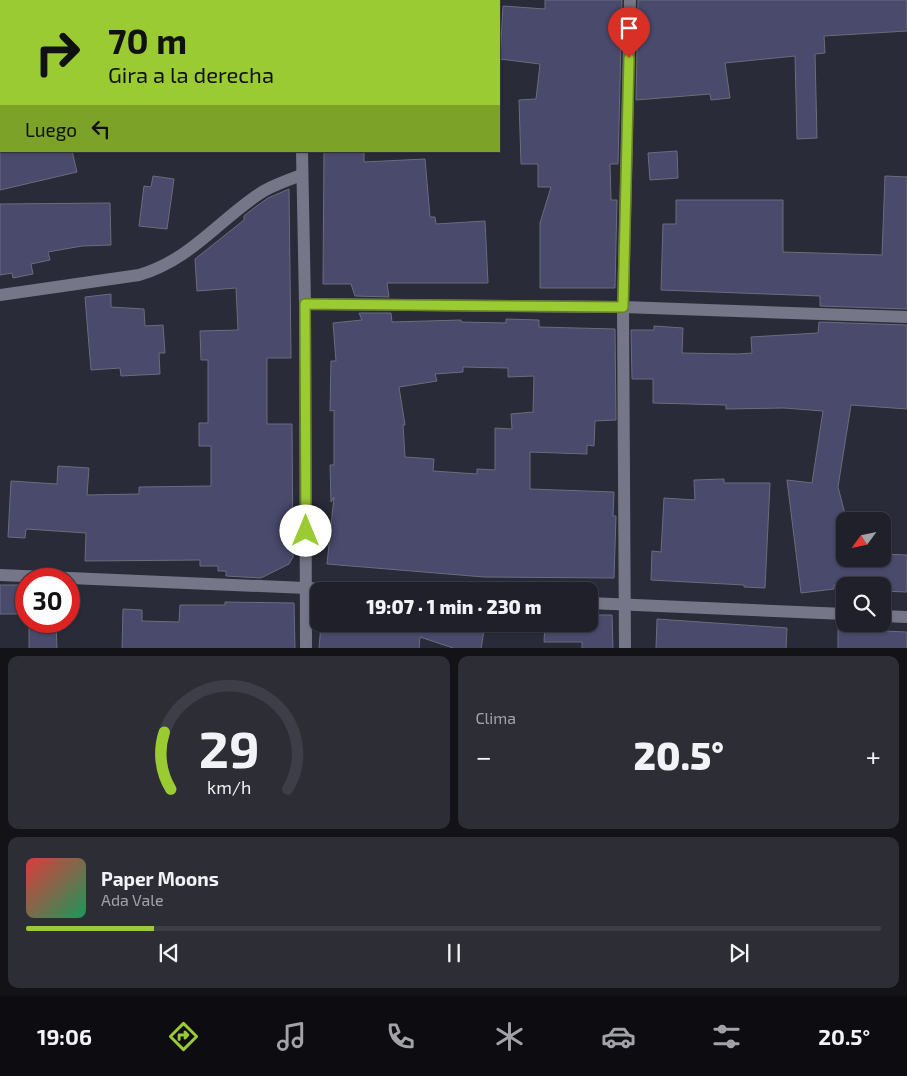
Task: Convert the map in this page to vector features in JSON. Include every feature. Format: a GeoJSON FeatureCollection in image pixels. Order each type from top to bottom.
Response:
{"type":"FeatureCollection","features":[{"type":"Feature","properties":{"kind":"street"},"geometry":{"type":"LineString","coordinates":[[625,648],[623,307],[630,0]]}},
{"type":"Feature","properties":{"kind":"street"},"geometry":{"type":"LineString","coordinates":[[302,152],[305,304],[306,648]]}},
{"type":"Feature","properties":{"kind":"street"},"geometry":{"type":"LineString","coordinates":[[0,295],[139,275],[155,271],[188,253],[259,194],[301,175]]}},
{"type":"Feature","properties":{"kind":"street"},"geometry":{"type":"LineString","coordinates":[[305,304],[623,307],[907,316]]}},
{"type":"Feature","properties":{"kind":"street"},"geometry":{"type":"LineString","coordinates":[[0,575],[310,588]]}},
{"type":"Feature","properties":{"kind":"street"},"geometry":{"type":"LineString","coordinates":[[598,604],[836,614]]}},
{"type":"Feature","properties":{"kind":"street"},"geometry":{"type":"LineString","coordinates":[[891,616],[907,617]]}},
{"type":"Feature","properties":{"kind":"building"},"geometry":{"type":"Polygon","coordinates":[[[545,0],[622,0],[618,164],[610,164],[611,200],[617,200],[615,288],[540,288],[540,223],[551,187],[538,187],[538,164],[521,164],[519,100],[536,99],[540,64],[500,59],[503,6],[545,9],[545,0]]]}},
{"type":"Feature","properties":{"kind":"building"},"geometry":{"type":"Polygon","coordinates":[[[638,0],[907,0],[907,31],[824,36],[825,53],[815,54],[817,138],[797,139],[795,56],[725,63],[730,98],[711,100],[710,94],[636,100],[638,0]]]}},
{"type":"Feature","properties":{"kind":"building"},"geometry":{"type":"Polygon","coordinates":[[[677,151],[678,178],[650,180],[648,153],[677,151]]]}},
{"type":"Feature","properties":{"kind":"building"},"geometry":{"type":"Polygon","coordinates":[[[0,152],[72,152],[77,172],[0,190],[0,152]]]}},
{"type":"Feature","properties":{"kind":"building"},"geometry":{"type":"Polygon","coordinates":[[[324,152],[364,152],[364,162],[425,159],[430,217],[435,217],[436,224],[485,221],[488,283],[387,283],[389,297],[355,296],[351,284],[323,284],[324,152]]]}},
{"type":"Feature","properties":{"kind":"building"},"geometry":{"type":"Polygon","coordinates":[[[153,176],[174,179],[167,229],[139,226],[144,186],[151,187],[153,176]]]}},
{"type":"Feature","properties":{"kind":"building"},"geometry":{"type":"Polygon","coordinates":[[[885,176],[907,177],[907,309],[820,306],[820,296],[661,290],[663,224],[676,224],[676,200],[783,200],[783,252],[882,255],[885,176]]]}},
{"type":"Feature","properties":{"kind":"building"},"geometry":{"type":"Polygon","coordinates":[[[289,189],[291,358],[267,358],[267,424],[292,424],[293,557],[289,564],[261,578],[226,576],[226,571],[218,571],[218,566],[200,566],[200,560],[85,561],[86,533],[26,529],[25,538],[8,537],[11,481],[57,484],[58,466],[89,468],[87,495],[139,494],[139,487],[211,486],[211,446],[199,446],[199,423],[208,423],[208,360],[201,360],[200,331],[238,330],[236,288],[197,291],[195,259],[244,220],[244,216],[254,208],[268,198],[289,189]]]}},
{"type":"Feature","properties":{"kind":"building"},"geometry":{"type":"Polygon","coordinates":[[[110,203],[111,245],[82,246],[48,252],[50,260],[31,264],[33,274],[13,278],[12,273],[0,275],[0,204],[110,203]]]}},
{"type":"Feature","properties":{"kind":"building"},"geometry":{"type":"Polygon","coordinates":[[[111,294],[111,307],[144,309],[145,326],[163,325],[165,353],[159,353],[160,374],[121,376],[120,368],[91,370],[85,297],[111,294]]]}},
{"type":"Feature","properties":{"kind":"building"},"geometry":{"type":"Polygon","coordinates":[[[359,313],[391,313],[392,322],[461,320],[461,322],[506,323],[506,319],[539,320],[539,327],[615,329],[616,420],[595,421],[594,446],[587,445],[587,454],[530,452],[530,489],[614,492],[613,516],[616,516],[614,578],[484,577],[327,564],[334,497],[331,502],[330,465],[334,465],[334,410],[330,411],[331,361],[336,361],[333,323],[362,320],[359,313]],[[463,367],[463,372],[435,374],[437,381],[399,387],[405,425],[403,425],[405,457],[434,459],[433,471],[477,474],[477,469],[495,470],[495,428],[512,429],[511,414],[533,412],[534,376],[508,377],[508,368],[463,367]]]}},
{"type":"Feature","properties":{"kind":"building"},"geometry":{"type":"Polygon","coordinates":[[[819,322],[907,325],[907,409],[851,405],[838,487],[844,512],[836,512],[836,568],[891,568],[891,554],[907,555],[907,592],[891,591],[891,577],[836,577],[834,589],[801,593],[787,480],[812,483],[823,411],[784,408],[726,409],[726,405],[653,403],[653,379],[632,379],[631,330],[654,330],[654,326],[683,328],[682,353],[738,354],[752,353],[751,337],[818,333],[819,322]]]}},
{"type":"Feature","properties":{"kind":"building"},"geometry":{"type":"Polygon","coordinates":[[[724,479],[724,483],[770,483],[765,588],[744,587],[744,585],[651,580],[652,551],[661,552],[664,498],[695,500],[694,480],[724,479]]]}},
{"type":"Feature","properties":{"kind":"building"},"geometry":{"type":"Polygon","coordinates":[[[0,585],[15,585],[15,614],[0,614],[0,585]]]}},
{"type":"Feature","properties":{"kind":"building"},"geometry":{"type":"Polygon","coordinates":[[[225,602],[294,603],[295,648],[122,648],[123,609],[142,610],[142,621],[179,622],[180,605],[225,605],[225,602]]]}},
{"type":"Feature","properties":{"kind":"building"},"geometry":{"type":"Polygon","coordinates":[[[598,615],[612,615],[613,648],[582,648],[582,642],[544,642],[545,632],[598,632],[598,615]]]}},
{"type":"Feature","properties":{"kind":"building"},"geometry":{"type":"Polygon","coordinates":[[[657,619],[787,628],[786,648],[656,648],[657,619]]]}},
{"type":"Feature","properties":{"kind":"building"},"geometry":{"type":"Polygon","coordinates":[[[320,632],[484,632],[481,648],[453,648],[420,637],[419,648],[319,648],[320,632]]]}},
{"type":"Feature","properties":{"kind":"building"},"geometry":{"type":"Polygon","coordinates":[[[838,632],[907,632],[907,648],[838,648],[838,632]]]}},
{"type":"Feature","properties":{"kind":"building"},"geometry":{"type":"Polygon","coordinates":[[[29,633],[56,633],[57,648],[29,648],[29,633]]]}},
{"type":"Feature","properties":{"kind":"route"},"geometry":{"type":"LineString","coordinates":[[306,531],[305,304],[623,307],[629,58]]}}]}
